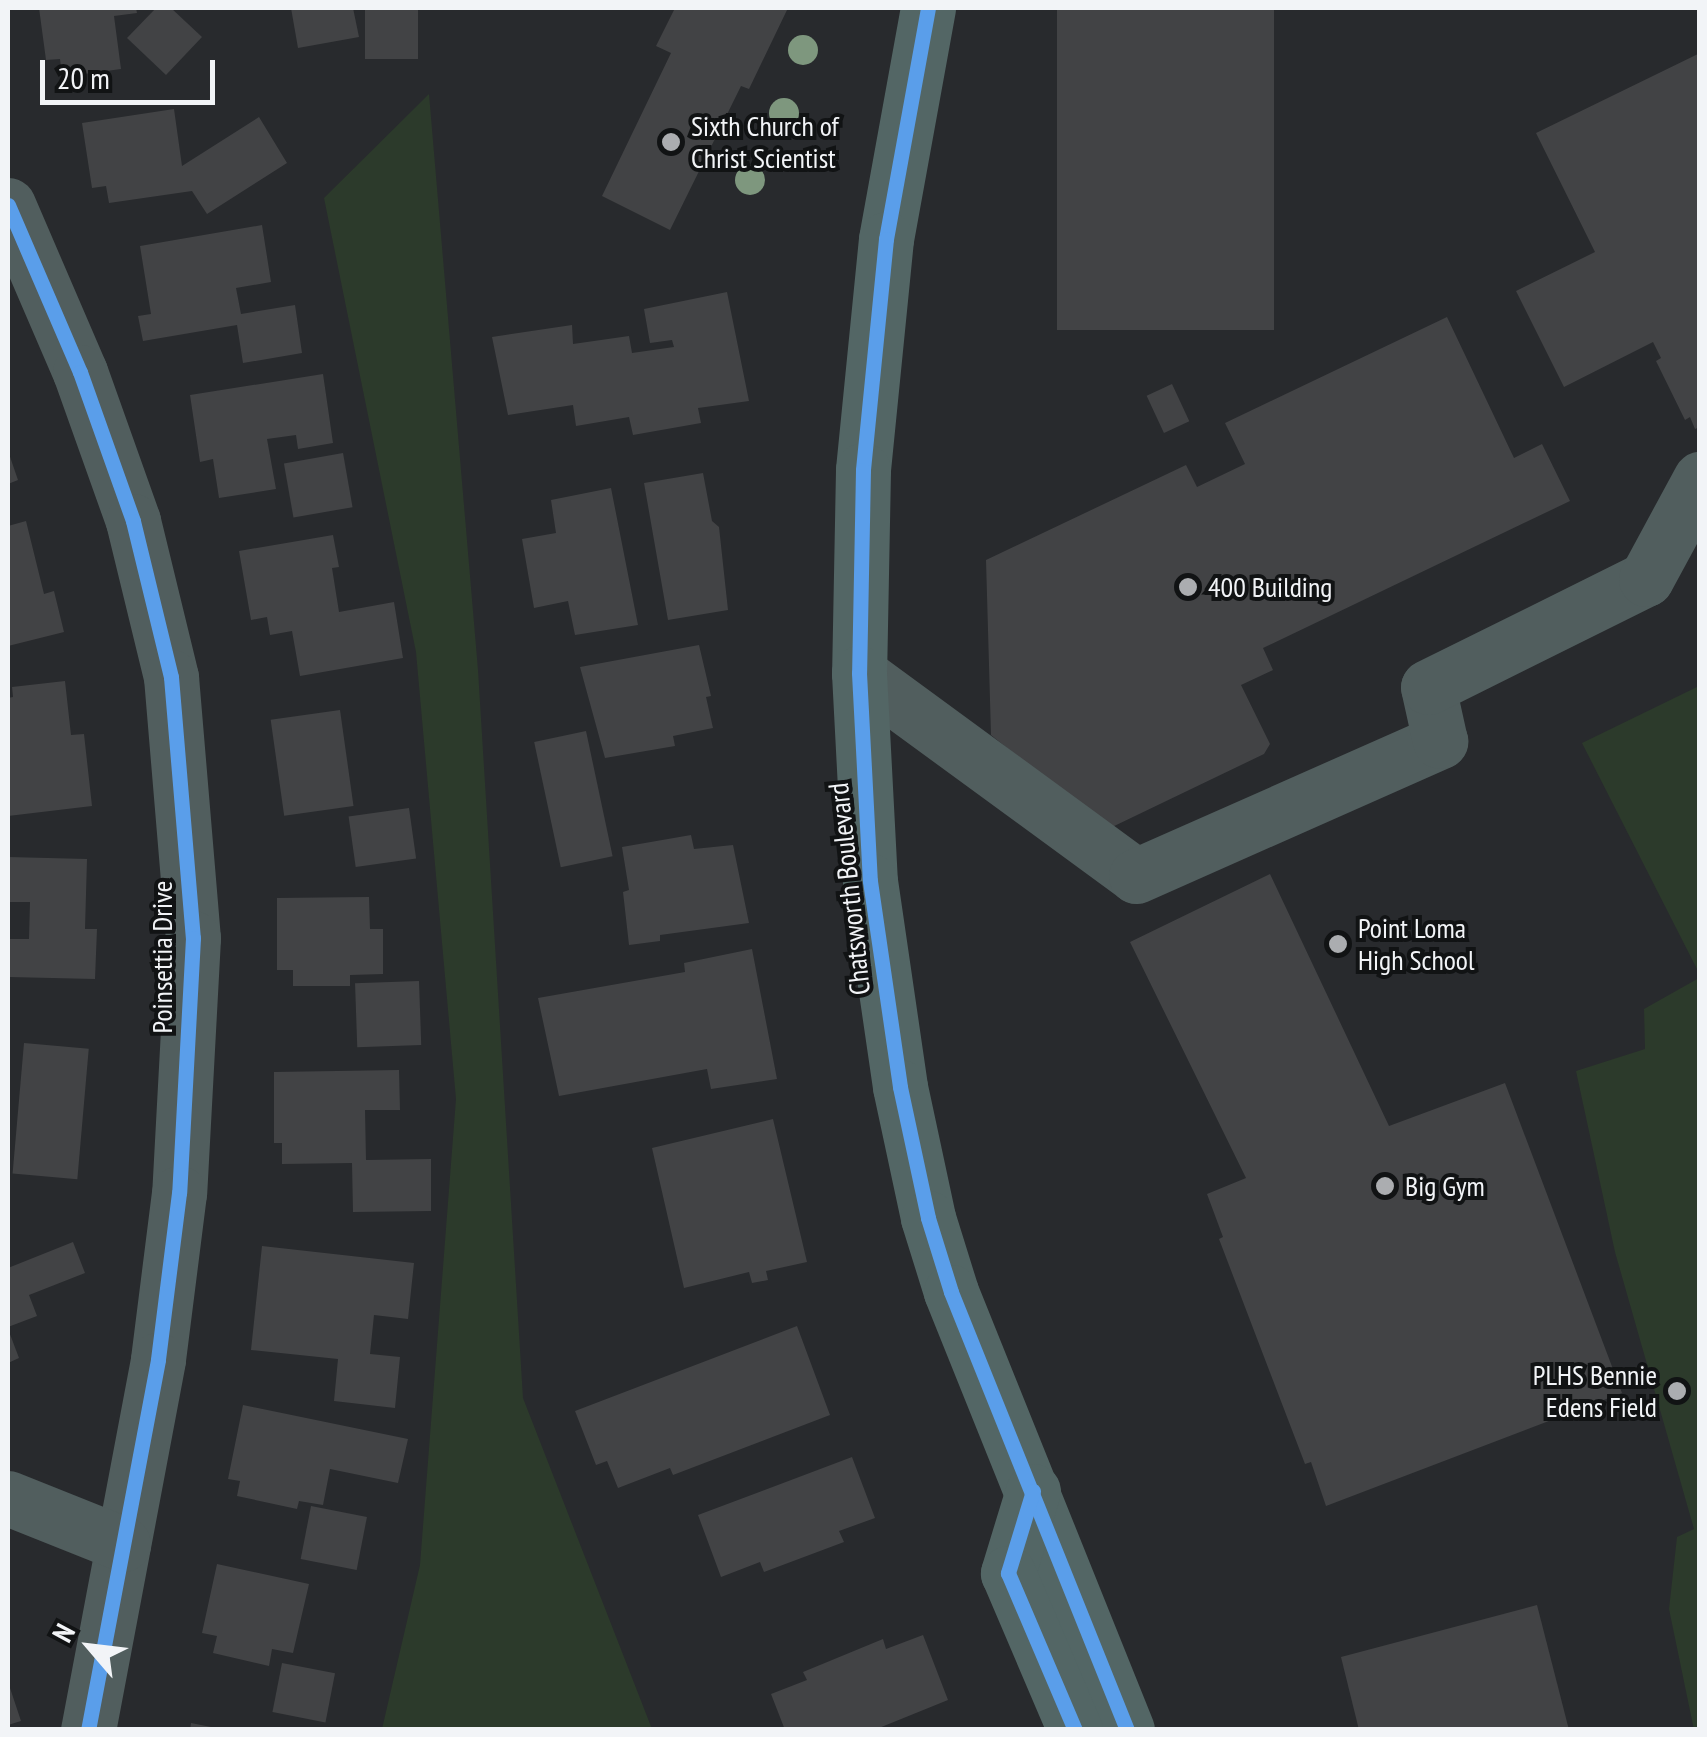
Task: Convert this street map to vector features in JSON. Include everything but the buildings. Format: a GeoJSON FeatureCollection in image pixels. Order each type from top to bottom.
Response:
{"type":"FeatureCollection","features":[{"type":"Feature","properties":{"kind":"main road","name":"Chatsworth Boulevard"},"geometry":{"type":"LineString","coordinates":[[928,8],[886,239],[874,330],[862,488],[859,673],[870,880],[913,1150],[951,1292],[1127,1730]]}},
{"type":"Feature","properties":{"kind":"main road"},"geometry":{"type":"LineString","coordinates":[[1033,1491],[1008,1573],[1075,1730]]}},
{"type":"Feature","properties":{"kind":"street","name":"Poinsettia Drive"},"geometry":{"type":"LineString","coordinates":[[8,205],[80,372],[133,520],[171,677],[193,938],[179,1193],[158,1360],[88,1730]]}},
{"type":"Feature","properties":{"kind":"street"},"geometry":{"type":"LineString","coordinates":[[859,673],[1136,876],[1440,742],[1428,687],[1646,579],[1700,479]]}},
{"type":"Feature","properties":{"kind":"street"},"geometry":{"type":"LineString","coordinates":[[8,1498],[124,1544]]}},
{"type":"Feature","properties":{"kind":"green space"},"geometry":{"type":"Polygon","coordinates":[[[429,94],[478,670],[523,1398],[652,1729],[382,1729],[420,1565],[456,1099],[416,652],[324,198],[429,94]]]}},
{"type":"Feature","properties":{"kind":"green space"},"geometry":{"type":"Polygon","coordinates":[[[1699,686],[1699,973],[1582,743],[1699,686]]]}},
{"type":"Feature","properties":{"kind":"green space","name":"PLHS Bennie Edens Field"},"geometry":{"type":"Polygon","coordinates":[[[1699,978],[1700,1729],[1694,1730],[1669,1609],[1677,1537],[1694,1529],[1615,1252],[1576,1071],[1645,1049],[1644,1009],[1699,978]]]}},
{"type":"Feature","properties":{"kind":"cycle path"},"geometry":{"type":"LineString","coordinates":[[928,8],[886,239],[863,470],[859,673],[870,881],[900,1087],[928,1218],[951,1292],[1127,1730]]}},
{"type":"Feature","properties":{"kind":"cycle path"},"geometry":{"type":"LineString","coordinates":[[8,205],[80,372],[133,521],[171,677],[193,938],[179,1193],[158,1360],[88,1730]]}},
{"type":"Feature","properties":{"kind":"cycle path"},"geometry":{"type":"LineString","coordinates":[[1033,1491],[1008,1573],[1075,1730]]}},
{"type":"Feature","properties":{"kind":"place","name":"Sixth Church of Christ Scientist"},"geometry":{"type":"Point","coordinates":[671,142]}},
{"type":"Feature","properties":{"kind":"place","name":"400 Building"},"geometry":{"type":"Point","coordinates":[1188,587]}},
{"type":"Feature","properties":{"kind":"place","name":"Point Loma High School"},"geometry":{"type":"Point","coordinates":[1338,944]}},
{"type":"Feature","properties":{"kind":"place","name":"Big Gym"},"geometry":{"type":"Point","coordinates":[1385,1186]}},
{"type":"Feature","properties":{"kind":"place","name":"PLHS Bennie Edens Field"},"geometry":{"type":"Point","coordinates":[1677,1391]}}]}
